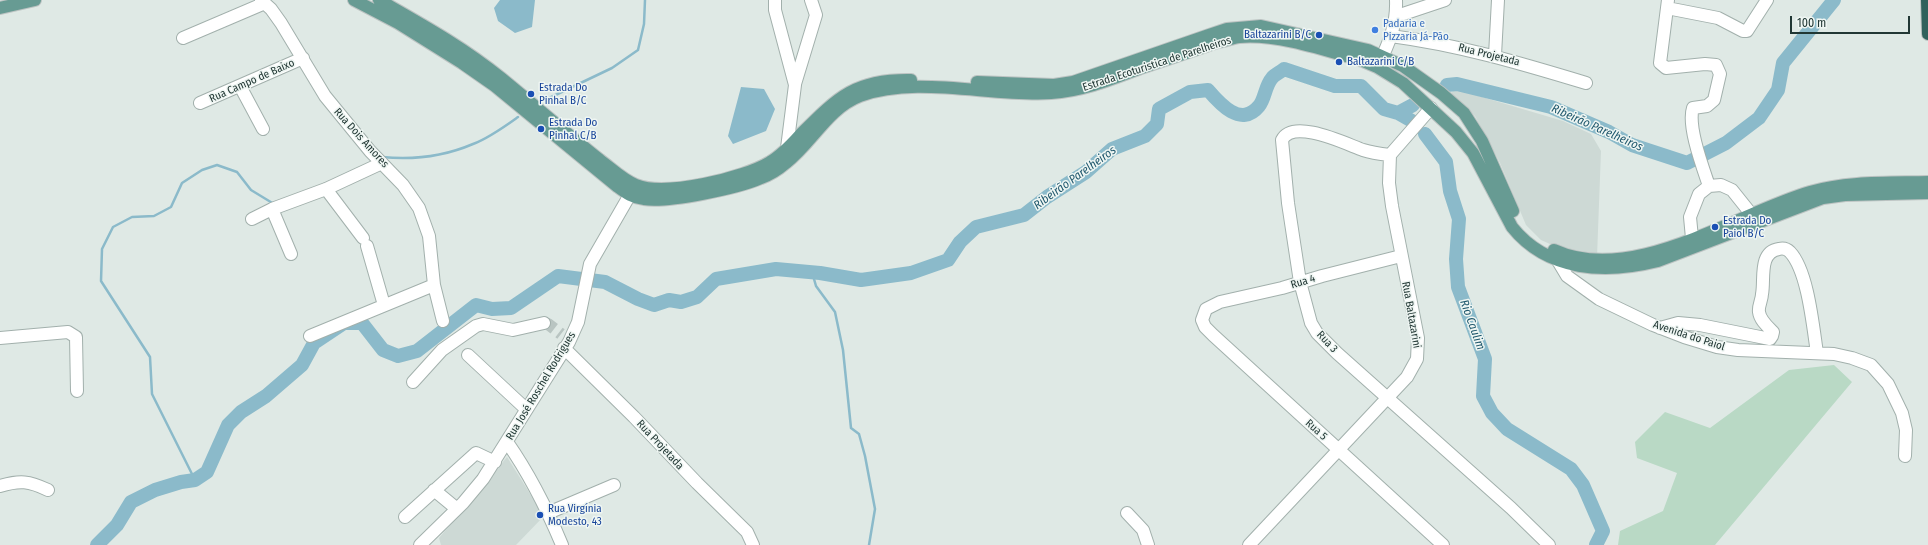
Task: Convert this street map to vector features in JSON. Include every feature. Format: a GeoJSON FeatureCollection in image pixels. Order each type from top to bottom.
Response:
{"type":"FeatureCollection","features":[{"type":"Feature","properties":{"kind":"highway"},"geometry":{"type":"LineString","coordinates":[[1927,0],[1928,34]]}},
{"type":"Feature","properties":{"kind":"main road"},"geometry":{"type":"LineString","coordinates":[[0,8],[35,0]]}},
{"type":"Feature","properties":{"kind":"main road","name":"Estrada Ecoturistica de Parelheiros"},"geometry":{"type":"LineString","coordinates":[[354,0],[405,27],[490,82],[645,199],[668,199],[744,184],[762,178],[786,163],[827,118],[846,104],[860,96],[884,89],[913,87],[1030,93],[1067,92],[1092,86],[1211,44],[1240,37],[1277,39],[1358,60],[1384,62],[1402,83],[1456,132],[1474,153],[1512,227],[1531,246],[1558,261],[1595,268],[1636,266],[1658,261],[1823,198],[1845,195],[1928,193]]}},
{"type":"Feature","properties":{"kind":"main road","name":"Estrada Ecoturistica de Parelheiros"},"geometry":{"type":"LineString","coordinates":[[379,0],[433,30],[476,58],[586,149],[632,190],[664,190],[724,179],[758,169],[780,155],[822,112],[847,93],[876,83],[892,80],[1054,86],[1092,77],[1215,33],[1262,26],[1368,50],[1384,62],[1428,84],[1464,113],[1482,141],[1520,225],[1535,240],[1560,253],[1583,258],[1604,260],[1625,259],[1646,254],[1692,238],[1804,194],[1828,187],[1928,182]]}},
{"type":"Feature","properties":{"kind":"main road"},"geometry":{"type":"LineString","coordinates":[[1414,94],[1421,86],[1428,84]]}},
{"type":"Feature","properties":{"kind":"main road"},"geometry":{"type":"LineString","coordinates":[[1456,132],[1466,127],[1468,120]]}},
{"type":"Feature","properties":{"kind":"street"},"geometry":{"type":"LineString","coordinates":[[775,0],[775,10],[795,85]]}},
{"type":"Feature","properties":{"kind":"street"},"geometry":{"type":"LineString","coordinates":[[787,148],[795,85],[816,15],[811,0]]}},
{"type":"Feature","properties":{"kind":"street"},"geometry":{"type":"LineString","coordinates":[[1384,62],[1397,16],[1396,0]]}},
{"type":"Feature","properties":{"kind":"street"},"geometry":{"type":"LineString","coordinates":[[1397,16],[1445,0]]}},
{"type":"Feature","properties":{"kind":"street"},"geometry":{"type":"LineString","coordinates":[[1495,56],[1498,0]]}},
{"type":"Feature","properties":{"kind":"street"},"geometry":{"type":"LineString","coordinates":[[1708,186],[1695,142],[1691,114],[1693,108],[1707,106],[1714,100],[1720,74],[1716,65],[1705,64],[1666,68],[1660,63],[1667,4],[1718,18],[1743,31],[1747,31],[1767,0]]}},
{"type":"Feature","properties":{"kind":"street"},"geometry":{"type":"LineString","coordinates":[[183,38],[263,1]]}},
{"type":"Feature","properties":{"kind":"street","name":"Rua Dois Amores"},"geometry":{"type":"LineString","coordinates":[[263,1],[271,9],[303,58],[325,96],[370,151],[403,185],[421,212],[430,244],[434,285],[443,321]]}},
{"type":"Feature","properties":{"kind":"street","name":"Rua Projetada"},"geometry":{"type":"LineString","coordinates":[[1390,38],[1436,42],[1495,56],[1586,83]]}},
{"type":"Feature","properties":{"kind":"street","name":"Rua Campo de Baixo"},"geometry":{"type":"LineString","coordinates":[[200,103],[303,58]]}},
{"type":"Feature","properties":{"kind":"street"},"geometry":{"type":"LineString","coordinates":[[240,86],[263,129]]}},
{"type":"Feature","properties":{"kind":"street"},"geometry":{"type":"LineString","coordinates":[[1390,155],[1431,108]]}},
{"type":"Feature","properties":{"kind":"street","name":"Rua 3"},"geometry":{"type":"LineString","coordinates":[[1390,155],[1373,153],[1312,133],[1294,131],[1284,136],[1282,144],[1293,243],[1300,282],[1311,323],[1318,333],[1386,398],[1511,508],[1549,545]]}},
{"type":"Feature","properties":{"kind":"street","name":"Rua Baltazarini"},"geometry":{"type":"LineString","coordinates":[[1249,545],[1413,369],[1417,359],[1419,348],[1401,256],[1389,183],[1390,155]]}},
{"type":"Feature","properties":{"kind":"street"},"geometry":{"type":"LineString","coordinates":[[252,220],[272,209],[326,189],[382,163]]}},
{"type":"Feature","properties":{"kind":"street"},"geometry":{"type":"LineString","coordinates":[[1692,238],[1690,217],[1699,194],[1708,186],[1721,185],[1732,190],[1752,215]]}},
{"type":"Feature","properties":{"kind":"street"},"geometry":{"type":"LineString","coordinates":[[326,189],[365,242],[384,305]]}},
{"type":"Feature","properties":{"kind":"street","name":"Rua José Roschel Rodrigues"},"geometry":{"type":"LineString","coordinates":[[420,545],[457,510],[479,485],[507,442],[565,340],[578,322],[586,278],[595,254],[632,190]]}},
{"type":"Feature","properties":{"kind":"street"},"geometry":{"type":"LineString","coordinates":[[272,209],[291,254]]}},
{"type":"Feature","properties":{"kind":"street"},"geometry":{"type":"LineString","coordinates":[[1660,328],[1678,324],[1700,324],[1770,339],[1773,332],[1764,323],[1758,313],[1762,294],[1764,268],[1769,254],[1774,250],[1785,249],[1790,253],[1795,261],[1803,279],[1817,353]]}},
{"type":"Feature","properties":{"kind":"street","name":"Rua 4"},"geometry":{"type":"LineString","coordinates":[[1206,309],[1220,302],[1282,288],[1401,256]]}},
{"type":"Feature","properties":{"kind":"street","name":"Avenida do Paiol"},"geometry":{"type":"LineString","coordinates":[[1558,261],[1568,276],[1586,291],[1607,303],[1660,328],[1717,347],[1738,350],[1817,353],[1852,358],[1871,365],[1880,373],[1896,398],[1902,413],[1906,430],[1905,456]]}},
{"type":"Feature","properties":{"kind":"street"},"geometry":{"type":"LineString","coordinates":[[310,336],[434,285]]}},
{"type":"Feature","properties":{"kind":"street","name":"Rua 5"},"geometry":{"type":"LineString","coordinates":[[1206,309],[1202,320],[1208,330],[1443,545]]}},
{"type":"Feature","properties":{"kind":"street"},"geometry":{"type":"LineString","coordinates":[[414,382],[442,350],[476,326],[483,324],[513,330],[544,323]]}},
{"type":"Feature","properties":{"kind":"street"},"geometry":{"type":"LineString","coordinates":[[0,338],[68,332],[76,337],[77,392]]}},
{"type":"Feature","properties":{"kind":"street","name":"Rua Projetada"},"geometry":{"type":"LineString","coordinates":[[565,340],[696,483],[747,532],[751,544]]}},
{"type":"Feature","properties":{"kind":"street"},"geometry":{"type":"LineString","coordinates":[[468,355],[526,409]]}},
{"type":"Feature","properties":{"kind":"street"},"geometry":{"type":"LineString","coordinates":[[507,442],[526,471],[548,513],[562,545]]}},
{"type":"Feature","properties":{"kind":"street"},"geometry":{"type":"LineString","coordinates":[[405,517],[476,453],[495,462]]}},
{"type":"Feature","properties":{"kind":"street"},"geometry":{"type":"LineString","coordinates":[[0,486],[18,482],[26,482],[33,483],[48,490]]}},
{"type":"Feature","properties":{"kind":"street"},"geometry":{"type":"LineString","coordinates":[[548,513],[614,485]]}},
{"type":"Feature","properties":{"kind":"street"},"geometry":{"type":"LineString","coordinates":[[434,490],[457,510]]}},
{"type":"Feature","properties":{"kind":"street"},"geometry":{"type":"LineString","coordinates":[[1127,513],[1143,530],[1148,545]]}},
{"type":"Feature","properties":{"kind":"shaded area"},"geometry":{"type":"Polygon","coordinates":[[[1455,89],[1563,121],[1591,134],[1601,151],[1597,257],[1559,248],[1541,240],[1526,225],[1500,163],[1475,116],[1450,94],[1455,89]]]}},
{"type":"Feature","properties":{"kind":"shaded area"},"geometry":{"type":"Polygon","coordinates":[[[507,457],[544,516],[516,545],[441,545],[439,538],[507,457]]]}},
{"type":"Feature","properties":{"kind":"green space"},"geometry":{"type":"Polygon","coordinates":[[[1834,365],[1852,382],[1715,545],[1618,545],[1620,531],[1663,511],[1677,473],[1637,458],[1635,442],[1665,412],[1710,428],[1789,370],[1834,365]]]}},
{"type":"Feature","properties":{"kind":"water"},"geometry":{"type":"Polygon","coordinates":[[[500,0],[535,0],[532,27],[515,33],[498,21],[494,8],[500,0]]]}},
{"type":"Feature","properties":{"kind":"water"},"geometry":{"type":"Polygon","coordinates":[[[741,87],[764,89],[775,109],[766,131],[733,144],[728,136],[741,87]]]}},
{"type":"Feature","properties":{"kind":"waterway"},"geometry":{"type":"LineString","coordinates":[[545,100],[612,68],[638,50],[644,24],[645,0]]}},
{"type":"Feature","properties":{"kind":"waterway","name":"Ribeirão Parelheiros"},"geometry":{"type":"LineString","coordinates":[[1447,85],[1457,84],[1551,107],[1609,132],[1632,145],[1687,163],[1726,143],[1759,118],[1778,90],[1783,63],[1834,0]]}},
{"type":"Feature","properties":{"kind":"waterway","name":"Ribeirão Parelheiros"},"geometry":{"type":"LineString","coordinates":[[97,545],[117,525],[131,502],[155,490],[181,482],[195,480],[207,472],[228,425],[241,412],[266,396],[302,365],[314,343],[344,323],[362,323],[383,350],[398,356],[417,351],[476,305],[492,309],[511,308],[558,276],[605,282],[638,299],[654,305],[669,300],[681,302],[697,297],[716,279],[776,269],[820,273],[861,280],[911,273],[948,260],[960,242],[976,227],[1024,215],[1047,197],[1086,172],[1112,149],[1145,136],[1157,124],[1159,109],[1190,92],[1208,90],[1218,102],[1231,112],[1245,115],[1252,112],[1259,106],[1272,78],[1284,69],[1335,86],[1361,86],[1384,109],[1398,113],[1412,121]]}},
{"type":"Feature","properties":{"kind":"waterway","name":"Ribeirão Parelheiros"},"geometry":{"type":"LineString","coordinates":[[1398,113],[1413,105]]}},
{"type":"Feature","properties":{"kind":"waterway"},"geometry":{"type":"LineString","coordinates":[[382,157],[405,158],[451,152],[485,139],[518,117]]}},
{"type":"Feature","properties":{"kind":"waterway","name":"Rio Caulim"},"geometry":{"type":"LineString","coordinates":[[1425,134],[1446,162],[1450,191],[1459,219],[1456,259],[1458,287],[1485,359],[1483,396],[1492,413],[1507,429],[1571,469],[1583,485],[1603,531],[1596,545]]}},
{"type":"Feature","properties":{"kind":"waterway"},"geometry":{"type":"LineString","coordinates":[[195,480],[152,394],[150,357],[101,281],[102,249],[113,227],[132,217],[154,216],[171,207],[182,183],[202,170],[217,165],[237,172],[251,190],[274,204]]}},
{"type":"Feature","properties":{"kind":"waterway"},"geometry":{"type":"LineString","coordinates":[[812,272],[816,286],[835,312],[843,350],[851,428],[859,434],[865,456],[875,509],[869,545]]}},
{"type":"Feature","properties":{"kind":"tunnel"},"geometry":{"type":"LineString","coordinates":[[544,323],[548,324],[561,334]]}},
{"type":"Feature","properties":{"kind":"place","name":"Padaria e Pizzaria Já-Pão"},"geometry":{"type":"Point","coordinates":[1375,30]}},
{"type":"Feature","properties":{"kind":"place","name":"Baltazarini B/C"},"geometry":{"type":"Point","coordinates":[1319,35]}},
{"type":"Feature","properties":{"kind":"place","name":"Baltazarini C/B"},"geometry":{"type":"Point","coordinates":[1339,62]}},
{"type":"Feature","properties":{"kind":"place","name":"Estrada Do Pinhal B/C"},"geometry":{"type":"Point","coordinates":[531,94]}},
{"type":"Feature","properties":{"kind":"place","name":"Estrada Do Pinhal C/B"},"geometry":{"type":"Point","coordinates":[541,129]}},
{"type":"Feature","properties":{"kind":"place","name":"Estrada Do Paiol B/C"},"geometry":{"type":"Point","coordinates":[1715,227]}},
{"type":"Feature","properties":{"kind":"place","name":"Rua Virgínia Modesto, 43"},"geometry":{"type":"Point","coordinates":[540,515]}}]}
